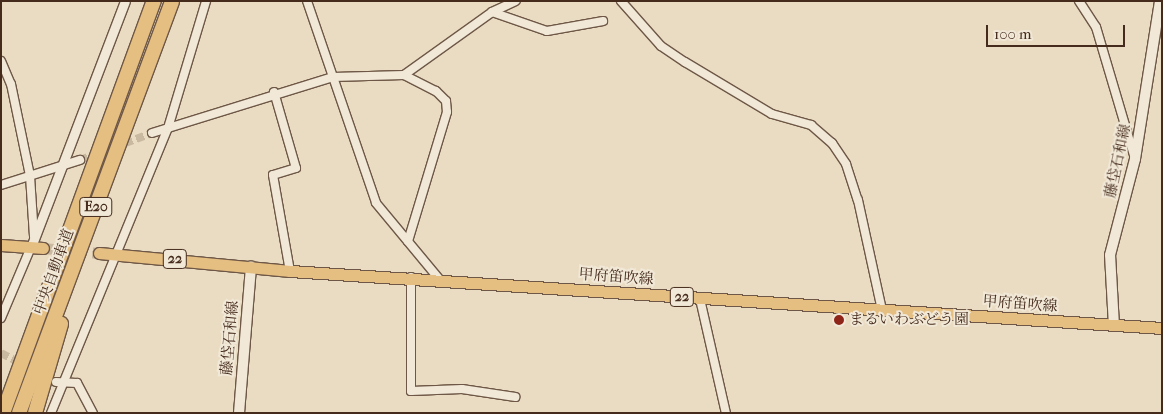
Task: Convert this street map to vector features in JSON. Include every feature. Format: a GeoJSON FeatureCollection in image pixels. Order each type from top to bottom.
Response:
{"type":"FeatureCollection","features":[{"type":"Feature","properties":{"kind":"highway","name":"中央自動車道"},"geometry":{"type":"LineString","coordinates":[[2,412],[154,1]]}},
{"type":"Feature","properties":{"kind":"highway","name":"中央自動車道"},"geometry":{"type":"LineString","coordinates":[[19,413],[172,1]]}},
{"type":"Feature","properties":{"kind":"highway"},"geometry":{"type":"LineString","coordinates":[[35,413],[93,215]]}},
{"type":"Feature","properties":{"kind":"main road","name":"藤垈石和線"},"geometry":{"type":"LineString","coordinates":[[1114,326],[1110,255],[1135,159],[1160,1]]}},
{"type":"Feature","properties":{"kind":"main road"},"geometry":{"type":"LineString","coordinates":[[1,245],[36,245]]}},
{"type":"Feature","properties":{"kind":"main road","name":"甲府笛吹線"},"geometry":{"type":"LineString","coordinates":[[99,253],[290,271],[411,277],[700,299],[1162,328]]}},
{"type":"Feature","properties":{"kind":"main road","name":"藤垈石和線"},"geometry":{"type":"LineString","coordinates":[[239,413],[251,266]]}},
{"type":"Feature","properties":{"kind":"street"},"geometry":{"type":"LineString","coordinates":[[1,318],[36,245],[63,166],[125,1]]}},
{"type":"Feature","properties":{"kind":"street"},"geometry":{"type":"LineString","coordinates":[[51,413],[59,383],[168,128],[206,1]]}},
{"type":"Feature","properties":{"kind":"street"},"geometry":{"type":"LineString","coordinates":[[307,1],[333,77],[362,173],[376,202],[439,279]]}},
{"type":"Feature","properties":{"kind":"street"},"geometry":{"type":"LineString","coordinates":[[404,76],[492,12],[516,1]]}},
{"type":"Feature","properties":{"kind":"street"},"geometry":{"type":"LineString","coordinates":[[621,1],[661,46],[772,114],[811,125],[832,142],[846,164],[858,200],[882,310]]}},
{"type":"Feature","properties":{"kind":"street"},"geometry":{"type":"LineString","coordinates":[[1080,1],[1096,27],[1135,159]]}},
{"type":"Feature","properties":{"kind":"street"},"geometry":{"type":"LineString","coordinates":[[492,12],[547,31],[603,21]]}},
{"type":"Feature","properties":{"kind":"street"},"geometry":{"type":"LineString","coordinates":[[1,61],[11,84],[30,176],[36,245]]}},
{"type":"Feature","properties":{"kind":"street"},"geometry":{"type":"LineString","coordinates":[[152,133],[274,92],[333,77],[404,76],[436,91],[446,101],[448,112],[408,241]]}},
{"type":"Feature","properties":{"kind":"street"},"geometry":{"type":"LineString","coordinates":[[274,92],[296,168],[273,175],[290,271]]}},
{"type":"Feature","properties":{"kind":"street"},"geometry":{"type":"LineString","coordinates":[[1,185],[80,160]]}},
{"type":"Feature","properties":{"kind":"street"},"geometry":{"type":"LineString","coordinates":[[411,277],[411,391],[462,389],[515,397]]}},
{"type":"Feature","properties":{"kind":"street"},"geometry":{"type":"LineString","coordinates":[[700,299],[726,413]]}},
{"type":"Feature","properties":{"kind":"street"},"geometry":{"type":"LineString","coordinates":[[59,383],[77,383],[93,413]]}},
{"type":"Feature","properties":{"kind":"tunnel"},"geometry":{"type":"LineString","coordinates":[[80,160],[152,133]]}},
{"type":"Feature","properties":{"kind":"tunnel"},"geometry":{"type":"LineString","coordinates":[[43,248],[99,253]]}},
{"type":"Feature","properties":{"kind":"tunnel"},"geometry":{"type":"LineString","coordinates":[[1,353],[56,382]]}},
{"type":"Feature","properties":{"kind":"place","name":"まるいわぶどう園"},"geometry":{"type":"Point","coordinates":[839,320]}}]}
